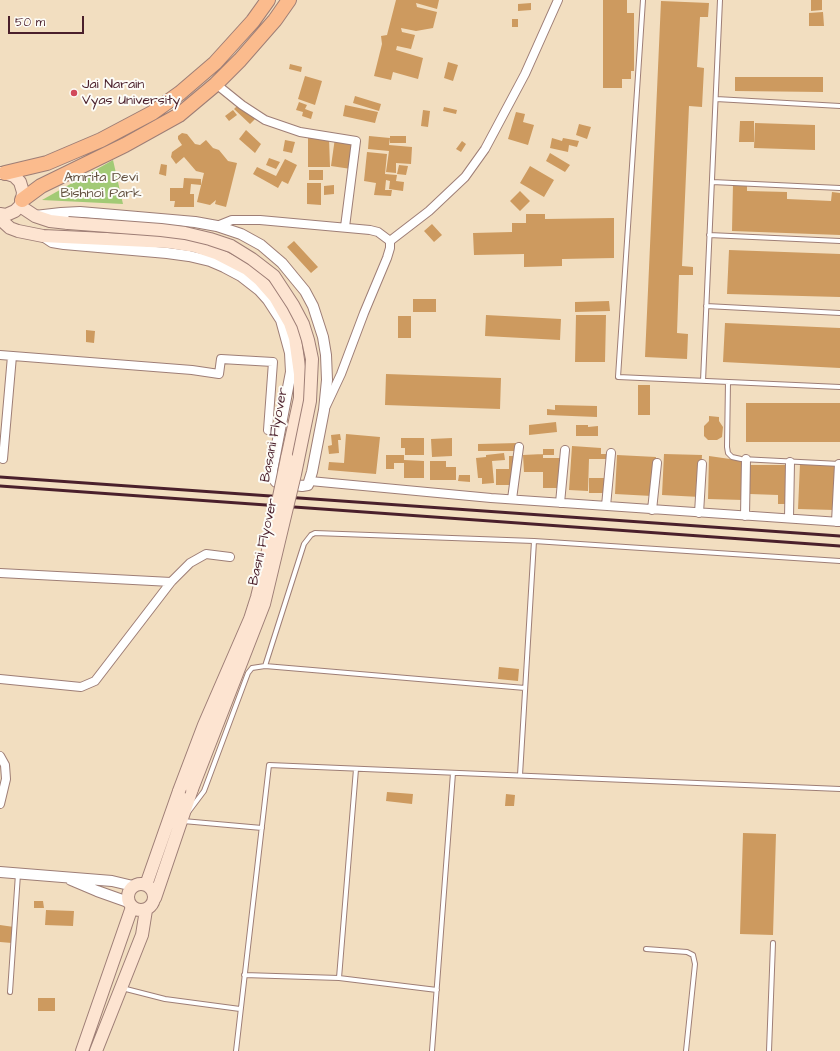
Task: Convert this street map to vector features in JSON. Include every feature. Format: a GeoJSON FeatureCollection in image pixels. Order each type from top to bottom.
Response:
{"type":"FeatureCollection","features":[{"type":"Feature","properties":{"kind":"highway"},"geometry":{"type":"LineString","coordinates":[[3,173],[47,163],[101,140],[152,113],[180,94],[214,63],[253,20],[268,0]]}},
{"type":"Feature","properties":{"kind":"highway"},"geometry":{"type":"LineString","coordinates":[[21,203],[41,186],[125,146],[179,115],[216,84],[240,60],[275,20],[289,0]]}},
{"type":"Feature","properties":{"kind":"main road"},"geometry":{"type":"LineString","coordinates":[[0,214],[6,215],[15,210],[21,203],[23,192],[20,182],[14,176],[3,173]]}},
{"type":"Feature","properties":{"kind":"main road"},"geometry":{"type":"LineString","coordinates":[[21,203],[35,216]]}},
{"type":"Feature","properties":{"kind":"main road","name":"Basni Flyover"},"geometry":{"type":"LineString","coordinates":[[35,216],[50,221],[185,233],[230,246],[252,259],[274,276],[294,305],[303,324],[308,340],[312,359],[310,402],[295,474],[264,604],[181,821]]}},
{"type":"Feature","properties":{"kind":"main road"},"geometry":{"type":"LineString","coordinates":[[0,219],[5,228]]}},
{"type":"Feature","properties":{"kind":"main road","name":"Basani Flyover"},"geometry":{"type":"LineString","coordinates":[[5,228],[43,236],[170,242],[195,246],[216,253],[247,269],[260,280],[275,297],[290,323],[295,338],[300,374],[300,398],[257,597],[250,619],[204,725],[146,885]]}},
{"type":"Feature","properties":{"kind":"main road"},"geometry":{"type":"LineString","coordinates":[[155,898],[152,890],[146,885],[140,884],[133,886],[129,890],[127,896],[130,905],[138,911],[146,910],[152,905],[155,898],[181,821]]}},
{"type":"Feature","properties":{"kind":"main road"},"geometry":{"type":"LineString","coordinates":[[86,1050],[130,905]]}},
{"type":"Feature","properties":{"kind":"main road"},"geometry":{"type":"LineString","coordinates":[[96,1051],[142,935],[146,910]]}},
{"type":"Feature","properties":{"kind":"street"},"geometry":{"type":"LineString","coordinates":[[390,241],[429,211],[465,177],[485,149],[525,74],[558,0]]}},
{"type":"Feature","properties":{"kind":"street"},"geometry":{"type":"LineString","coordinates":[[216,84],[242,105],[265,120],[300,132],[356,141],[344,228]]}},
{"type":"Feature","properties":{"kind":"street"},"geometry":{"type":"LineString","coordinates":[[35,216],[61,212],[80,212],[195,222],[217,226],[241,234],[261,245],[282,263],[305,291],[313,306],[324,337],[327,380],[324,410],[308,485],[302,486],[276,482],[273,478],[272,471],[291,372],[290,352],[281,320],[268,300],[259,290],[241,276],[210,261],[167,253],[64,244],[52,242],[43,236]]}},
{"type":"Feature","properties":{"kind":"street"},"geometry":{"type":"LineString","coordinates":[[217,226],[232,220],[253,220],[370,230],[378,232],[390,241]]}},
{"type":"Feature","properties":{"kind":"street"},"geometry":{"type":"LineString","coordinates":[[324,410],[341,374],[387,258],[390,248],[390,241]]}},
{"type":"Feature","properties":{"kind":"street"},"geometry":{"type":"LineString","coordinates":[[0,355],[192,370],[219,374],[221,359],[273,362],[268,430]]}},
{"type":"Feature","properties":{"kind":"street"},"geometry":{"type":"LineString","coordinates":[[3,459],[12,356]]}},
{"type":"Feature","properties":{"kind":"street"},"geometry":{"type":"LineString","coordinates":[[512,499],[519,447]]}},
{"type":"Feature","properties":{"kind":"street"},"geometry":{"type":"LineString","coordinates":[[560,503],[565,450]]}},
{"type":"Feature","properties":{"kind":"street"},"geometry":{"type":"LineString","coordinates":[[606,506],[611,453]]}},
{"type":"Feature","properties":{"kind":"street"},"geometry":{"type":"LineString","coordinates":[[745,516],[746,460]]}},
{"type":"Feature","properties":{"kind":"street"},"geometry":{"type":"LineString","coordinates":[[789,518],[790,462]]}},
{"type":"Feature","properties":{"kind":"street"},"geometry":{"type":"LineString","coordinates":[[652,510],[656,463]]}},
{"type":"Feature","properties":{"kind":"street"},"geometry":{"type":"LineString","coordinates":[[699,513],[702,464]]}},
{"type":"Feature","properties":{"kind":"street"},"geometry":{"type":"LineString","coordinates":[[310,481],[560,503],[838,522],[840,464]]}},
{"type":"Feature","properties":{"kind":"street"},"geometry":{"type":"LineString","coordinates":[[0,679],[81,687],[95,681],[171,582],[190,563],[206,554],[230,557]]}},
{"type":"Feature","properties":{"kind":"street"},"geometry":{"type":"LineString","coordinates":[[0,572],[171,582]]}},
{"type":"Feature","properties":{"kind":"street"},"geometry":{"type":"LineString","coordinates":[[0,756],[5,765],[6,779],[0,804]]}},
{"type":"Feature","properties":{"kind":"street"},"geometry":{"type":"LineString","coordinates":[[0,872],[112,881],[133,886]]}},
{"type":"Feature","properties":{"kind":"street"},"geometry":{"type":"LineString","coordinates":[[66,877],[130,905]]}},
{"type":"Feature","properties":{"kind":"lane"},"geometry":{"type":"LineString","coordinates":[[643,0],[618,377],[840,387]]}},
{"type":"Feature","properties":{"kind":"lane"},"geometry":{"type":"LineString","coordinates":[[703,381],[720,0]]}},
{"type":"Feature","properties":{"kind":"lane"},"geometry":{"type":"LineString","coordinates":[[716,99],[840,106]]}},
{"type":"Feature","properties":{"kind":"lane"},"geometry":{"type":"LineString","coordinates":[[712,182],[840,188]]}},
{"type":"Feature","properties":{"kind":"lane"},"geometry":{"type":"LineString","coordinates":[[709,235],[840,241]]}},
{"type":"Feature","properties":{"kind":"lane"},"geometry":{"type":"LineString","coordinates":[[706,306],[840,313]]}},
{"type":"Feature","properties":{"kind":"lane"},"geometry":{"type":"LineString","coordinates":[[728,382],[727,447],[728,454],[732,457],[746,460],[840,464]]}},
{"type":"Feature","properties":{"kind":"lane"},"geometry":{"type":"LineString","coordinates":[[264,666],[304,544],[310,535],[315,533],[534,541],[840,561]]}},
{"type":"Feature","properties":{"kind":"lane"},"geometry":{"type":"LineString","coordinates":[[520,776],[534,541]]}},
{"type":"Feature","properties":{"kind":"lane"},"geometry":{"type":"LineString","coordinates":[[181,821],[204,791],[248,673],[252,668],[264,666],[525,688]]}},
{"type":"Feature","properties":{"kind":"lane"},"geometry":{"type":"LineString","coordinates":[[236,1051],[269,765],[840,789]]}},
{"type":"Feature","properties":{"kind":"lane"},"geometry":{"type":"LineString","coordinates":[[339,978],[356,769]]}},
{"type":"Feature","properties":{"kind":"lane"},"geometry":{"type":"LineString","coordinates":[[432,1051],[454,773]]}},
{"type":"Feature","properties":{"kind":"lane"},"geometry":{"type":"LineString","coordinates":[[181,821],[262,828]]}},
{"type":"Feature","properties":{"kind":"lane"},"geometry":{"type":"LineString","coordinates":[[10,992],[18,873]]}},
{"type":"Feature","properties":{"kind":"lane"},"geometry":{"type":"LineString","coordinates":[[769,1051],[773,943]]}},
{"type":"Feature","properties":{"kind":"lane"},"geometry":{"type":"LineString","coordinates":[[646,949],[687,952],[693,956],[695,964],[686,1051]]}},
{"type":"Feature","properties":{"kind":"lane"},"geometry":{"type":"LineString","coordinates":[[244,975],[339,978],[437,990]]}},
{"type":"Feature","properties":{"kind":"lane"},"geometry":{"type":"LineString","coordinates":[[122,988],[165,999],[240,1009]]}},
{"type":"Feature","properties":{"kind":"green space","name":"Amrita Devi Bishnoi Park"},"geometry":{"type":"Polygon","coordinates":[[[113,160],[123,204],[42,200],[113,160]]]}},
{"type":"Feature","properties":{"kind":"building"},"geometry":{"type":"Polygon","coordinates":[[[396,0],[439,0],[437,9],[416,3],[417,7],[437,12],[433,28],[416,31],[401,28],[402,32],[415,35],[411,49],[397,46],[396,50],[423,58],[418,79],[393,72],[391,80],[374,76],[382,44],[381,36],[387,35],[396,0]]]}},
{"type":"Feature","properties":{"kind":"building"},"geometry":{"type":"Polygon","coordinates":[[[603,0],[627,0],[627,13],[634,13],[634,71],[631,71],[631,79],[622,79],[622,88],[603,88],[603,0]]]}},
{"type":"Feature","properties":{"kind":"building"},"geometry":{"type":"Polygon","coordinates":[[[811,0],[822,0],[822,10],[811,11],[811,0]]]}},
{"type":"Feature","properties":{"kind":"building"},"geometry":{"type":"Polygon","coordinates":[[[661,1],[709,3],[708,17],[700,17],[697,67],[704,68],[702,107],[689,106],[682,266],[693,267],[693,275],[679,275],[677,333],[688,334],[687,359],[645,357],[661,1]]]}},
{"type":"Feature","properties":{"kind":"building"},"geometry":{"type":"Polygon","coordinates":[[[531,3],[531,10],[518,11],[518,4],[531,3]]]}},
{"type":"Feature","properties":{"kind":"building"},"geometry":{"type":"Polygon","coordinates":[[[823,12],[824,26],[809,26],[809,13],[823,12]]]}},
{"type":"Feature","properties":{"kind":"building"},"geometry":{"type":"Polygon","coordinates":[[[512,19],[518,19],[518,27],[512,27],[512,19]]]}},
{"type":"Feature","properties":{"kind":"building"},"geometry":{"type":"Polygon","coordinates":[[[448,62],[458,65],[453,81],[444,78],[448,62]]]}},
{"type":"Feature","properties":{"kind":"building"},"geometry":{"type":"Polygon","coordinates":[[[290,64],[302,67],[301,72],[289,69],[290,64]]]}},
{"type":"Feature","properties":{"kind":"building"},"geometry":{"type":"Polygon","coordinates":[[[305,76],[322,81],[315,105],[298,99],[305,76]]]}},
{"type":"Feature","properties":{"kind":"building"},"geometry":{"type":"Polygon","coordinates":[[[735,77],[823,77],[823,92],[735,91],[735,77]]]}},
{"type":"Feature","properties":{"kind":"building"},"geometry":{"type":"Polygon","coordinates":[[[355,96],[381,104],[379,111],[353,103],[355,96]]]}},
{"type":"Feature","properties":{"kind":"building"},"geometry":{"type":"Polygon","coordinates":[[[299,102],[307,105],[305,109],[313,112],[311,119],[302,116],[303,112],[296,110],[299,102]]]}},
{"type":"Feature","properties":{"kind":"building"},"geometry":{"type":"Polygon","coordinates":[[[239,104],[257,117],[250,124],[234,109],[239,104]]]}},
{"type":"Feature","properties":{"kind":"building"},"geometry":{"type":"Polygon","coordinates":[[[345,105],[378,112],[375,123],[343,116],[345,105]]]}},
{"type":"Feature","properties":{"kind":"building"},"geometry":{"type":"Polygon","coordinates":[[[444,107],[457,110],[456,114],[443,111],[444,107]]]}},
{"type":"Feature","properties":{"kind":"building"},"geometry":{"type":"Polygon","coordinates":[[[233,110],[237,115],[229,121],[225,116],[233,110]]]}},
{"type":"Feature","properties":{"kind":"building"},"geometry":{"type":"Polygon","coordinates":[[[423,110],[430,111],[428,127],[421,126],[423,110]]]}},
{"type":"Feature","properties":{"kind":"building"},"geometry":{"type":"Polygon","coordinates":[[[516,112],[525,114],[523,122],[534,125],[528,145],[508,139],[516,112]]]}},
{"type":"Feature","properties":{"kind":"building"},"geometry":{"type":"Polygon","coordinates":[[[740,121],[754,121],[754,142],[739,142],[740,121]]]}},
{"type":"Feature","properties":{"kind":"building"},"geometry":{"type":"Polygon","coordinates":[[[755,123],[815,125],[815,150],[754,148],[755,123]]]}},
{"type":"Feature","properties":{"kind":"building"},"geometry":{"type":"Polygon","coordinates":[[[579,124],[591,127],[587,139],[576,135],[579,124]]]}},
{"type":"Feature","properties":{"kind":"building"},"geometry":{"type":"Polygon","coordinates":[[[246,130],[261,144],[255,153],[239,139],[246,130]]]}},
{"type":"Feature","properties":{"kind":"building"},"geometry":{"type":"Polygon","coordinates":[[[182,133],[187,134],[195,144],[200,145],[206,140],[213,148],[219,150],[228,161],[237,163],[226,207],[215,204],[216,200],[210,205],[197,202],[204,173],[196,171],[184,157],[176,164],[171,157],[172,152],[182,145],[178,139],[178,136],[182,133]]]}},
{"type":"Feature","properties":{"kind":"building"},"geometry":{"type":"Polygon","coordinates":[[[308,135],[329,138],[330,167],[308,167],[308,135]]]}},
{"type":"Feature","properties":{"kind":"building"},"geometry":{"type":"Polygon","coordinates":[[[369,136],[390,138],[389,145],[412,147],[411,164],[396,163],[396,173],[386,172],[389,151],[368,149],[369,136]]]}},
{"type":"Feature","properties":{"kind":"building"},"geometry":{"type":"Polygon","coordinates":[[[390,136],[406,136],[406,143],[390,143],[390,136]]]}},
{"type":"Feature","properties":{"kind":"building"},"geometry":{"type":"Polygon","coordinates":[[[335,138],[354,142],[351,169],[331,166],[335,138]]]}},
{"type":"Feature","properties":{"kind":"building"},"geometry":{"type":"Polygon","coordinates":[[[552,138],[562,141],[563,138],[579,141],[577,147],[569,145],[568,152],[550,148],[552,138]]]}},
{"type":"Feature","properties":{"kind":"building"},"geometry":{"type":"Polygon","coordinates":[[[285,140],[295,142],[292,153],[283,151],[285,140]]]}},
{"type":"Feature","properties":{"kind":"building"},"geometry":{"type":"Polygon","coordinates":[[[462,141],[466,144],[461,152],[456,149],[462,141]]]}},
{"type":"Feature","properties":{"kind":"building"},"geometry":{"type":"Polygon","coordinates":[[[367,152],[387,154],[385,174],[397,175],[396,181],[404,182],[403,191],[389,189],[390,181],[386,180],[385,190],[392,190],[391,196],[374,195],[376,183],[364,181],[367,152]]]}},
{"type":"Feature","properties":{"kind":"building"},"geometry":{"type":"Polygon","coordinates":[[[550,153],[570,165],[565,172],[546,161],[550,153]]]}},
{"type":"Feature","properties":{"kind":"building"},"geometry":{"type":"Polygon","coordinates":[[[269,158],[280,162],[276,169],[266,165],[269,158]]]}},
{"type":"Feature","properties":{"kind":"building"},"geometry":{"type":"Polygon","coordinates":[[[285,159],[297,165],[288,184],[282,181],[278,188],[253,174],[257,167],[276,176],[285,159]]]}},
{"type":"Feature","properties":{"kind":"building"},"geometry":{"type":"Polygon","coordinates":[[[161,164],[167,165],[166,176],[159,174],[161,164]]]}},
{"type":"Feature","properties":{"kind":"building"},"geometry":{"type":"Polygon","coordinates":[[[399,165],[408,166],[406,175],[397,174],[399,165]]]}},
{"type":"Feature","properties":{"kind":"building"},"geometry":{"type":"Polygon","coordinates":[[[530,166],[554,180],[544,197],[520,183],[530,166]]]}},
{"type":"Feature","properties":{"kind":"building"},"geometry":{"type":"Polygon","coordinates":[[[309,170],[323,170],[323,180],[309,180],[309,170]]]}},
{"type":"Feature","properties":{"kind":"building"},"geometry":{"type":"Polygon","coordinates":[[[184,178],[201,179],[201,185],[191,184],[190,194],[194,194],[194,207],[174,207],[175,201],[170,201],[170,188],[183,188],[184,178]]]}},
{"type":"Feature","properties":{"kind":"building"},"geometry":{"type":"Polygon","coordinates":[[[307,183],[321,183],[321,205],[307,204],[307,183]]]}},
{"type":"Feature","properties":{"kind":"building"},"geometry":{"type":"Polygon","coordinates":[[[733,184],[747,185],[747,191],[787,192],[787,199],[831,201],[832,192],[840,193],[840,235],[732,231],[733,184]]]}},
{"type":"Feature","properties":{"kind":"building"},"geometry":{"type":"Polygon","coordinates":[[[334,185],[334,194],[324,195],[324,186],[334,185]]]}},
{"type":"Feature","properties":{"kind":"building"},"geometry":{"type":"Polygon","coordinates":[[[520,191],[530,201],[520,211],[510,201],[520,191]]]}},
{"type":"Feature","properties":{"kind":"building"},"geometry":{"type":"Polygon","coordinates":[[[526,214],[545,214],[545,219],[614,218],[614,258],[562,259],[562,266],[524,267],[524,254],[474,255],[473,233],[512,232],[512,223],[526,223],[526,214]]]}},
{"type":"Feature","properties":{"kind":"building"},"geometry":{"type":"Polygon","coordinates":[[[432,224],[442,235],[434,242],[424,231],[432,224]]]}},
{"type":"Feature","properties":{"kind":"building"},"geometry":{"type":"Polygon","coordinates":[[[294,241],[318,267],[311,273],[287,247],[294,241]]]}},
{"type":"Feature","properties":{"kind":"building"},"geometry":{"type":"Polygon","coordinates":[[[729,250],[840,254],[840,297],[727,294],[729,250]]]}},
{"type":"Feature","properties":{"kind":"building"},"geometry":{"type":"Polygon","coordinates":[[[413,299],[436,299],[436,312],[413,312],[413,299]]]}},
{"type":"Feature","properties":{"kind":"building"},"geometry":{"type":"Polygon","coordinates":[[[609,301],[610,311],[575,312],[575,302],[609,301]]]}},
{"type":"Feature","properties":{"kind":"building"},"geometry":{"type":"Polygon","coordinates":[[[486,315],[561,319],[560,340],[485,336],[486,315]]]}},
{"type":"Feature","properties":{"kind":"building"},"geometry":{"type":"Polygon","coordinates":[[[576,315],[606,315],[605,362],[575,362],[576,315]]]}},
{"type":"Feature","properties":{"kind":"building"},"geometry":{"type":"Polygon","coordinates":[[[398,316],[411,316],[411,338],[398,338],[398,316]]]}},
{"type":"Feature","properties":{"kind":"building"},"geometry":{"type":"Polygon","coordinates":[[[725,323],[840,328],[840,368],[723,362],[725,323]]]}},
{"type":"Feature","properties":{"kind":"building"},"geometry":{"type":"Polygon","coordinates":[[[86,330],[95,331],[94,343],[86,342],[86,330]]]}},
{"type":"Feature","properties":{"kind":"building"},"geometry":{"type":"Polygon","coordinates":[[[386,374],[501,378],[500,409],[385,405],[386,374]]]}},
{"type":"Feature","properties":{"kind":"building"},"geometry":{"type":"Polygon","coordinates":[[[638,385],[650,385],[650,415],[638,415],[638,385]]]}},
{"type":"Feature","properties":{"kind":"building"},"geometry":{"type":"Polygon","coordinates":[[[746,403],[840,403],[840,442],[746,442],[746,403]]]}},
{"type":"Feature","properties":{"kind":"building"},"geometry":{"type":"Polygon","coordinates":[[[555,405],[597,406],[597,417],[547,415],[547,409],[555,410],[555,405]]]}},
{"type":"Feature","properties":{"kind":"building"},"geometry":{"type":"Polygon","coordinates":[[[709,416],[719,417],[719,421],[723,427],[722,437],[717,440],[708,440],[704,436],[704,426],[709,421],[709,416]]]}},
{"type":"Feature","properties":{"kind":"building"},"geometry":{"type":"Polygon","coordinates":[[[556,422],[557,432],[529,435],[529,425],[556,422]]]}},
{"type":"Feature","properties":{"kind":"building"},"geometry":{"type":"Polygon","coordinates":[[[576,425],[588,425],[588,427],[598,426],[598,436],[576,436],[576,425]]]}},
{"type":"Feature","properties":{"kind":"building"},"geometry":{"type":"Polygon","coordinates":[[[340,434],[341,440],[338,440],[339,453],[329,454],[328,446],[332,445],[331,435],[340,434]]]}},
{"type":"Feature","properties":{"kind":"building"},"geometry":{"type":"Polygon","coordinates":[[[346,434],[380,437],[376,474],[328,470],[329,462],[344,463],[346,434]]]}},
{"type":"Feature","properties":{"kind":"building"},"geometry":{"type":"Polygon","coordinates":[[[401,438],[424,438],[424,455],[405,455],[405,448],[401,448],[401,438]]]}},
{"type":"Feature","properties":{"kind":"building"},"geometry":{"type":"Polygon","coordinates":[[[452,438],[452,456],[432,457],[431,439],[452,438]]]}},
{"type":"Feature","properties":{"kind":"building"},"geometry":{"type":"Polygon","coordinates":[[[518,443],[518,451],[478,451],[478,444],[518,443]]]}},
{"type":"Feature","properties":{"kind":"building"},"geometry":{"type":"Polygon","coordinates":[[[572,446],[601,448],[601,454],[607,454],[607,459],[589,459],[588,491],[569,490],[572,446]]]}},
{"type":"Feature","properties":{"kind":"building"},"geometry":{"type":"Polygon","coordinates":[[[543,449],[554,449],[554,455],[543,455],[543,449]]]}},
{"type":"Feature","properties":{"kind":"building"},"geometry":{"type":"Polygon","coordinates":[[[504,453],[505,460],[492,461],[494,483],[482,484],[482,478],[478,478],[476,458],[504,453]]]}},
{"type":"Feature","properties":{"kind":"building"},"geometry":{"type":"Polygon","coordinates":[[[543,454],[543,458],[563,458],[560,488],[543,488],[543,472],[524,472],[523,455],[543,454]]]}},
{"type":"Feature","properties":{"kind":"building"},"geometry":{"type":"Polygon","coordinates":[[[664,454],[702,455],[700,497],[662,495],[664,454]]]}},
{"type":"Feature","properties":{"kind":"building"},"geometry":{"type":"Polygon","coordinates":[[[386,455],[404,455],[404,460],[424,461],[424,478],[404,478],[404,463],[394,463],[394,469],[386,469],[386,455]]]}},
{"type":"Feature","properties":{"kind":"building"},"geometry":{"type":"Polygon","coordinates":[[[617,455],[656,457],[652,496],[615,494],[617,455]]]}},
{"type":"Feature","properties":{"kind":"building"},"geometry":{"type":"Polygon","coordinates":[[[509,456],[517,456],[513,485],[496,485],[496,469],[509,469],[509,456]]]}},
{"type":"Feature","properties":{"kind":"building"},"geometry":{"type":"Polygon","coordinates":[[[709,456],[744,461],[743,500],[708,499],[709,456]]]}},
{"type":"Feature","properties":{"kind":"building"},"geometry":{"type":"Polygon","coordinates":[[[430,461],[446,461],[446,467],[456,467],[456,480],[430,480],[430,461]]]}},
{"type":"Feature","properties":{"kind":"building"},"geometry":{"type":"Polygon","coordinates":[[[800,464],[837,466],[834,510],[798,509],[800,464]]]}},
{"type":"Feature","properties":{"kind":"building"},"geometry":{"type":"Polygon","coordinates":[[[750,465],[788,465],[788,473],[785,473],[785,504],[778,504],[778,495],[750,494],[750,465]]]}},
{"type":"Feature","properties":{"kind":"building"},"geometry":{"type":"Polygon","coordinates":[[[459,475],[470,475],[470,482],[458,481],[459,475]]]}},
{"type":"Feature","properties":{"kind":"building"},"geometry":{"type":"Polygon","coordinates":[[[589,478],[608,478],[606,493],[589,493],[589,478]]]}},
{"type":"Feature","properties":{"kind":"building"},"geometry":{"type":"Polygon","coordinates":[[[499,667],[519,669],[518,681],[498,679],[499,667]]]}},
{"type":"Feature","properties":{"kind":"building"},"geometry":{"type":"Polygon","coordinates":[[[387,792],[413,794],[412,804],[386,801],[387,792]]]}},
{"type":"Feature","properties":{"kind":"building"},"geometry":{"type":"Polygon","coordinates":[[[506,794],[515,795],[514,806],[505,806],[506,794]]]}},
{"type":"Feature","properties":{"kind":"building"},"geometry":{"type":"Polygon","coordinates":[[[743,833],[776,834],[773,935],[740,934],[743,833]]]}},
{"type":"Feature","properties":{"kind":"building"},"geometry":{"type":"Polygon","coordinates":[[[34,901],[43,901],[44,908],[34,908],[34,901]]]}},
{"type":"Feature","properties":{"kind":"building"},"geometry":{"type":"Polygon","coordinates":[[[46,910],[74,911],[73,926],[45,925],[46,910]]]}},
{"type":"Feature","properties":{"kind":"building"},"geometry":{"type":"Polygon","coordinates":[[[0,925],[14,927],[12,943],[0,942],[0,925]]]}},
{"type":"Feature","properties":{"kind":"building"},"geometry":{"type":"Polygon","coordinates":[[[38,998],[55,998],[55,1011],[38,1011],[38,998]]]}},
{"type":"Feature","properties":{"kind":"railway"},"geometry":{"type":"LineString","coordinates":[[0,477],[840,536]]}},
{"type":"Feature","properties":{"kind":"railway"},"geometry":{"type":"LineString","coordinates":[[0,486],[840,546]]}},
{"type":"Feature","properties":{"kind":"place","name":"Jai Narain Vyas University"},"geometry":{"type":"Point","coordinates":[74,93]}}]}
